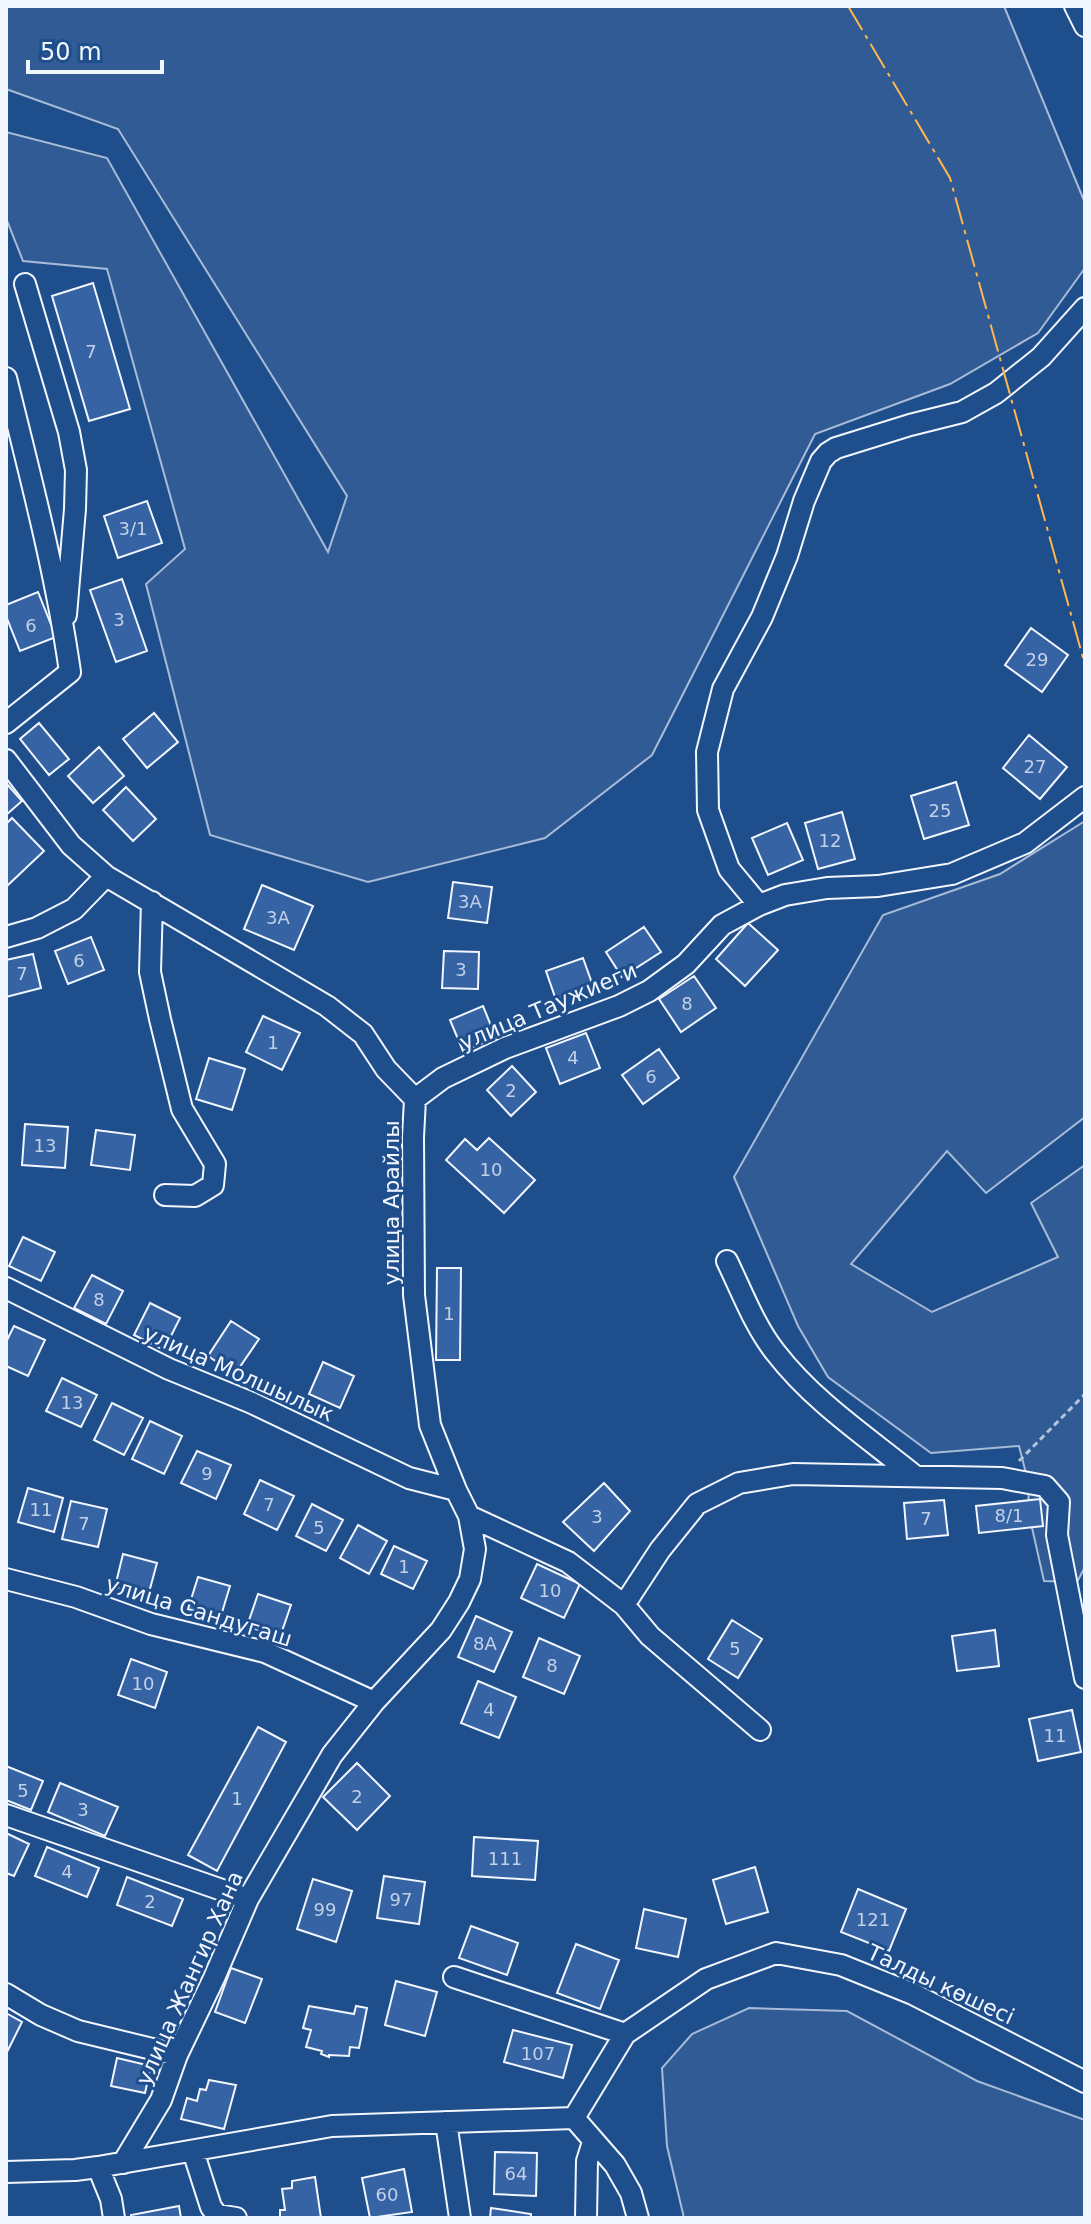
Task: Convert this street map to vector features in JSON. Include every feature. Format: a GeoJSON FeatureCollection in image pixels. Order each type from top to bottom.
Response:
{"type":"FeatureCollection","features":[{"type":"Feature","properties":{"kind":"street"},"geometry":{"type":"LineString","coordinates":[[1075,6],[1085,26]]}},
{"type":"Feature","properties":{"kind":"street"},"geometry":{"type":"LineString","coordinates":[[25,284],[69,432],[76,470],[64,631]]}},
{"type":"Feature","properties":{"kind":"street"},"geometry":{"type":"LineString","coordinates":[[759,905],[729,869],[708,810],[707,752],[723,689],[762,617],[821,461],[836,448],[962,412],[996,393],[1041,357],[1085,308]]}},
{"type":"Feature","properties":{"kind":"street"},"geometry":{"type":"LineString","coordinates":[[6,378],[38,508],[70,672],[6,723]]}},
{"type":"Feature","properties":{"kind":"street","name":"улица Арайлы"},"geometry":{"type":"LineString","coordinates":[[6,760],[71,845],[106,876],[327,1006],[363,1034],[386,1069],[415,1099],[414,1295],[430,1425],[456,1490]]}},
{"type":"Feature","properties":{"kind":"street","name":"улица Таужиеги"},"geometry":{"type":"LineString","coordinates":[[415,1099],[443,1078],[505,1048],[619,1006],[649,991],[686,964],[722,925],[759,905],[785,895],[827,888],[878,886],[952,874],[1025,843],[1085,797]]}},
{"type":"Feature","properties":{"kind":"street"},"geometry":{"type":"LineString","coordinates":[[6,937],[37,928],[74,909],[106,876]]}},
{"type":"Feature","properties":{"kind":"street"},"geometry":{"type":"LineString","coordinates":[[152,902],[150,972],[166,1048],[182,1109],[215,1164],[213,1185],[195,1196],[165,1195]]}},
{"type":"Feature","properties":{"kind":"street"},"geometry":{"type":"LineString","coordinates":[[727,1261],[775,1352],[814,1395],[915,1476]]}},
{"type":"Feature","properties":{"kind":"street","name":"улица Молшылык"},"geometry":{"type":"LineString","coordinates":[[6,1288],[169,1369],[252,1403],[409,1478],[456,1490]]}},
{"type":"Feature","properties":{"kind":"street"},"geometry":{"type":"LineString","coordinates":[[624,1605],[660,1550],[697,1504],[739,1483],[793,1474],[1002,1478],[1045,1486],[1059,1502],[1057,1535],[1085,1678]]}},
{"type":"Feature","properties":{"kind":"street","name":"улица Жангир Хана"},"geometry":{"type":"LineString","coordinates":[[123,2163],[161,2100],[177,2055],[248,1899],[332,1755],[374,1702],[441,1630],[459,1602],[470,1579],[475,1549],[469,1516],[456,1490]]}},
{"type":"Feature","properties":{"kind":"street"},"geometry":{"type":"LineString","coordinates":[[469,1516],[568,1562],[624,1605],[650,1636],[760,1730]]}},
{"type":"Feature","properties":{"kind":"street","name":"улица Сандугаш"},"geometry":{"type":"LineString","coordinates":[[6,1579],[76,1597],[151,1624],[265,1652],[374,1702]]}},
{"type":"Feature","properties":{"kind":"street"},"geometry":{"type":"LineString","coordinates":[[6,1815],[248,1899]]}},
{"type":"Feature","properties":{"kind":"street","name":"Талды көшесі"},"geometry":{"type":"LineString","coordinates":[[574,2118],[625,2034],[706,1979],[776,1953],[841,1965],[913,1994],[1085,2082]]}},
{"type":"Feature","properties":{"kind":"street"},"geometry":{"type":"LineString","coordinates":[[454,1977],[625,2034]]}},
{"type":"Feature","properties":{"kind":"street"},"geometry":{"type":"LineString","coordinates":[[6,1994],[41,2015],[78,2031],[177,2055]]}},
{"type":"Feature","properties":{"kind":"street"},"geometry":{"type":"LineString","coordinates":[[6,2172],[98,2167],[332,2126],[574,2118],[615,2165],[631,2193],[638,2218]]}},
{"type":"Feature","properties":{"kind":"street"},"geometry":{"type":"LineString","coordinates":[[446,2122],[460,2218]]}},
{"type":"Feature","properties":{"kind":"street"},"geometry":{"type":"LineString","coordinates":[[586,2218],[587,2161],[593,2142]]}},
{"type":"Feature","properties":{"kind":"street"},"geometry":{"type":"LineString","coordinates":[[193,2151],[211,2207],[217,2215],[236,2218]]}},
{"type":"Feature","properties":{"kind":"street"},"geometry":{"type":"LineString","coordinates":[[98,2167],[111,2199],[114,2218]]}},
{"type":"Feature","properties":{"kind":"path"},"geometry":{"type":"LineString","coordinates":[[1002,1478],[1085,1394]]}},
{"type":"Feature","properties":{"kind":"shaded area"},"geometry":{"type":"Polygon","coordinates":[[[6,6],[1004,6],[1085,203],[1085,268],[1038,333],[950,384],[815,434],[652,755],[545,838],[368,882],[210,835],[146,584],[185,549],[107,269],[23,261],[6,218],[6,132],[107,158],[328,552],[347,496],[118,129],[6,89],[6,6]]]}},
{"type":"Feature","properties":{"kind":"shaded area"},"geometry":{"type":"Polygon","coordinates":[[[1085,821],[1085,1117],[986,1193],[947,1151],[851,1264],[932,1312],[1058,1257],[1031,1203],[1085,1165],[1085,1567],[1077,1582],[1044,1581],[1028,1510],[1029,1485],[1019,1446],[931,1453],[828,1377],[798,1326],[734,1177],[883,915],[1000,874],[1085,821]]]}},
{"type":"Feature","properties":{"kind":"shaded area"},"geometry":{"type":"Polygon","coordinates":[[[749,2008],[847,2011],[977,2081],[1085,2120],[1085,2218],[684,2218],[667,2146],[662,2068],[692,2034],[749,2008]]]}},
{"type":"Feature","properties":{"kind":"building"},"geometry":{"type":"Polygon","coordinates":[[[93,283],[130,409],[89,421],[52,296],[93,283]]]}},
{"type":"Feature","properties":{"kind":"building"},"geometry":{"type":"Polygon","coordinates":[[[147,501],[162,543],[118,558],[104,516],[147,501]]]}},
{"type":"Feature","properties":{"kind":"building"},"geometry":{"type":"Polygon","coordinates":[[[122,579],[147,651],[116,662],[90,590],[122,579]]]}},
{"type":"Feature","properties":{"kind":"building"},"geometry":{"type":"Polygon","coordinates":[[[38,592],[56,637],[20,651],[6,616],[6,605],[38,592]]]}},
{"type":"Feature","properties":{"kind":"building"},"geometry":{"type":"Polygon","coordinates":[[[1031,628],[1068,655],[1042,692],[1005,665],[1031,628]]]}},
{"type":"Feature","properties":{"kind":"building"},"geometry":{"type":"Polygon","coordinates":[[[154,713],[178,742],[147,768],[123,739],[154,713]]]}},
{"type":"Feature","properties":{"kind":"building"},"geometry":{"type":"Polygon","coordinates":[[[39,723],[69,759],[49,775],[20,739],[39,723]]]}},
{"type":"Feature","properties":{"kind":"building"},"geometry":{"type":"Polygon","coordinates":[[[1029,735],[1067,767],[1040,799],[1003,768],[1029,735]]]}},
{"type":"Feature","properties":{"kind":"building"},"geometry":{"type":"Polygon","coordinates":[[[99,747],[124,776],[93,803],[68,776],[99,747]]]}},
{"type":"Feature","properties":{"kind":"building"},"geometry":{"type":"Polygon","coordinates":[[[956,782],[969,825],[924,839],[911,796],[956,782]]]}},
{"type":"Feature","properties":{"kind":"building"},"geometry":{"type":"Polygon","coordinates":[[[6,783],[22,801],[6,815],[6,783]]]}},
{"type":"Feature","properties":{"kind":"building"},"geometry":{"type":"Polygon","coordinates":[[[126,787],[156,819],[133,841],[103,810],[126,787]]]}},
{"type":"Feature","properties":{"kind":"building"},"geometry":{"type":"Polygon","coordinates":[[[842,812],[855,859],[818,869],[805,823],[842,812]]]}},
{"type":"Feature","properties":{"kind":"building"},"geometry":{"type":"Polygon","coordinates":[[[12,818],[44,851],[8,885],[6,824],[12,818]]]}},
{"type":"Feature","properties":{"kind":"building"},"geometry":{"type":"Polygon","coordinates":[[[787,823],[803,860],[768,875],[752,838],[787,823]]]}},
{"type":"Feature","properties":{"kind":"building"},"geometry":{"type":"Polygon","coordinates":[[[453,882],[492,887],[487,923],[448,918],[453,882]]]}},
{"type":"Feature","properties":{"kind":"building"},"geometry":{"type":"Polygon","coordinates":[[[262,885],[313,906],[294,950],[244,929],[262,885]]]}},
{"type":"Feature","properties":{"kind":"building"},"geometry":{"type":"Polygon","coordinates":[[[748,923],[778,950],[745,986],[716,959],[748,923]]]}},
{"type":"Feature","properties":{"kind":"building"},"geometry":{"type":"Polygon","coordinates":[[[644,927],[661,952],[622,977],[606,952],[644,927]]]}},
{"type":"Feature","properties":{"kind":"building"},"geometry":{"type":"Polygon","coordinates":[[[91,937],[104,970],[68,984],[55,951],[91,937]]]}},
{"type":"Feature","properties":{"kind":"building"},"geometry":{"type":"Polygon","coordinates":[[[444,951],[479,952],[478,989],[442,988],[444,951]]]}},
{"type":"Feature","properties":{"kind":"building"},"geometry":{"type":"Polygon","coordinates":[[[33,954],[41,988],[6,997],[6,960],[33,954]]]}},
{"type":"Feature","properties":{"kind":"building"},"geometry":{"type":"Polygon","coordinates":[[[583,958],[593,986],[556,1000],[546,971],[583,958]]]}},
{"type":"Feature","properties":{"kind":"building"},"geometry":{"type":"Polygon","coordinates":[[[694,976],[716,1008],[681,1032],[659,999],[694,976]]]}},
{"type":"Feature","properties":{"kind":"building"},"geometry":{"type":"Polygon","coordinates":[[[483,1006],[496,1038],[463,1051],[450,1020],[483,1006]]]}},
{"type":"Feature","properties":{"kind":"building"},"geometry":{"type":"Polygon","coordinates":[[[263,1016],[300,1033],[282,1070],[246,1052],[263,1016]]]}},
{"type":"Feature","properties":{"kind":"building"},"geometry":{"type":"Polygon","coordinates":[[[586,1033],[600,1068],[560,1084],[546,1048],[586,1033]]]}},
{"type":"Feature","properties":{"kind":"building"},"geometry":{"type":"Polygon","coordinates":[[[659,1049],[679,1078],[643,1104],[622,1075],[659,1049]]]}},
{"type":"Feature","properties":{"kind":"building"},"geometry":{"type":"Polygon","coordinates":[[[209,1058],[245,1069],[232,1110],[196,1099],[209,1058]]]}},
{"type":"Feature","properties":{"kind":"building"},"geometry":{"type":"Polygon","coordinates":[[[512,1066],[536,1092],[511,1116],[487,1090],[512,1066]]]}},
{"type":"Feature","properties":{"kind":"building"},"geometry":{"type":"Polygon","coordinates":[[[25,1124],[68,1127],[65,1168],[22,1165],[25,1124]]]}},
{"type":"Feature","properties":{"kind":"building"},"geometry":{"type":"Polygon","coordinates":[[[96,1130],[135,1135],[130,1170],[91,1165],[96,1130]]]}},
{"type":"Feature","properties":{"kind":"building"},"geometry":{"type":"Polygon","coordinates":[[[489,1138],[535,1180],[504,1213],[446,1160],[465,1139],[477,1150],[489,1138]]]}},
{"type":"Feature","properties":{"kind":"building"},"geometry":{"type":"Polygon","coordinates":[[[23,1237],[55,1252],[41,1281],[9,1266],[23,1237]]]}},
{"type":"Feature","properties":{"kind":"building"},"geometry":{"type":"Polygon","coordinates":[[[437,1268],[461,1268],[460,1360],[436,1360],[437,1268]]]}},
{"type":"Feature","properties":{"kind":"building"},"geometry":{"type":"Polygon","coordinates":[[[92,1275],[123,1291],[106,1324],[74,1308],[92,1275]]]}},
{"type":"Feature","properties":{"kind":"building"},"geometry":{"type":"Polygon","coordinates":[[[150,1303],[180,1318],[164,1350],[134,1335],[150,1303]]]}},
{"type":"Feature","properties":{"kind":"building"},"geometry":{"type":"Polygon","coordinates":[[[231,1321],[259,1339],[235,1374],[208,1356],[231,1321]]]}},
{"type":"Feature","properties":{"kind":"building"},"geometry":{"type":"Polygon","coordinates":[[[14,1326],[45,1340],[28,1376],[6,1366],[6,1342],[14,1326]]]}},
{"type":"Feature","properties":{"kind":"building"},"geometry":{"type":"Polygon","coordinates":[[[323,1362],[354,1376],[340,1408],[309,1394],[323,1362]]]}},
{"type":"Feature","properties":{"kind":"building"},"geometry":{"type":"Polygon","coordinates":[[[62,1378],[97,1395],[81,1427],[46,1411],[62,1378]]]}},
{"type":"Feature","properties":{"kind":"building"},"geometry":{"type":"Polygon","coordinates":[[[112,1403],[143,1418],[124,1455],[94,1440],[112,1403]]]}},
{"type":"Feature","properties":{"kind":"building"},"geometry":{"type":"Polygon","coordinates":[[[150,1421],[182,1436],[164,1474],[132,1459],[150,1421]]]}},
{"type":"Feature","properties":{"kind":"building"},"geometry":{"type":"Polygon","coordinates":[[[197,1451],[231,1465],[216,1499],[181,1483],[197,1451]]]}},
{"type":"Feature","properties":{"kind":"building"},"geometry":{"type":"Polygon","coordinates":[[[260,1480],[294,1496],[277,1530],[244,1514],[260,1480]]]}},
{"type":"Feature","properties":{"kind":"building"},"geometry":{"type":"Polygon","coordinates":[[[604,1483],[630,1511],[594,1551],[563,1522],[604,1483]]]}},
{"type":"Feature","properties":{"kind":"building"},"geometry":{"type":"Polygon","coordinates":[[[28,1488],[63,1498],[54,1532],[18,1522],[28,1488]]]}},
{"type":"Feature","properties":{"kind":"building"},"geometry":{"type":"Polygon","coordinates":[[[1040,1499],[1043,1526],[979,1533],[976,1506],[1040,1499]]]}},
{"type":"Feature","properties":{"kind":"building"},"geometry":{"type":"Polygon","coordinates":[[[944,1500],[948,1535],[907,1539],[904,1503],[944,1500]]]}},
{"type":"Feature","properties":{"kind":"building"},"geometry":{"type":"Polygon","coordinates":[[[71,1501],[107,1509],[98,1547],[62,1539],[71,1501]]]}},
{"type":"Feature","properties":{"kind":"building"},"geometry":{"type":"Polygon","coordinates":[[[312,1504],[343,1520],[326,1551],[296,1536],[312,1504]]]}},
{"type":"Feature","properties":{"kind":"building"},"geometry":{"type":"Polygon","coordinates":[[[358,1525],[387,1541],[369,1574],[340,1558],[358,1525]]]}},
{"type":"Feature","properties":{"kind":"building"},"geometry":{"type":"Polygon","coordinates":[[[394,1546],[427,1561],[413,1589],[381,1574],[394,1546]]]}},
{"type":"Feature","properties":{"kind":"building"},"geometry":{"type":"Polygon","coordinates":[[[123,1554],[157,1563],[148,1596],[115,1587],[123,1554]]]}},
{"type":"Feature","properties":{"kind":"building"},"geometry":{"type":"Polygon","coordinates":[[[537,1564],[580,1584],[564,1618],[521,1598],[537,1564]]]}},
{"type":"Feature","properties":{"kind":"building"},"geometry":{"type":"Polygon","coordinates":[[[198,1577],[230,1586],[220,1619],[188,1609],[198,1577]]]}},
{"type":"Feature","properties":{"kind":"building"},"geometry":{"type":"Polygon","coordinates":[[[258,1594],[291,1605],[280,1637],[247,1626],[258,1594]]]}},
{"type":"Feature","properties":{"kind":"building"},"geometry":{"type":"Polygon","coordinates":[[[476,1616],[512,1632],[494,1672],[458,1657],[476,1616]]]}},
{"type":"Feature","properties":{"kind":"building"},"geometry":{"type":"Polygon","coordinates":[[[732,1620],[762,1639],[738,1678],[708,1659],[732,1620]]]}},
{"type":"Feature","properties":{"kind":"building"},"geometry":{"type":"Polygon","coordinates":[[[995,1630],[999,1666],[957,1671],[952,1636],[995,1630]]]}},
{"type":"Feature","properties":{"kind":"building"},"geometry":{"type":"Polygon","coordinates":[[[539,1638],[580,1656],[564,1694],[523,1677],[539,1638]]]}},
{"type":"Feature","properties":{"kind":"building"},"geometry":{"type":"Polygon","coordinates":[[[131,1659],[167,1672],[155,1708],[118,1695],[131,1659]]]}},
{"type":"Feature","properties":{"kind":"building"},"geometry":{"type":"Polygon","coordinates":[[[478,1681],[516,1697],[499,1738],[461,1723],[478,1681]]]}},
{"type":"Feature","properties":{"kind":"building"},"geometry":{"type":"Polygon","coordinates":[[[1072,1710],[1081,1752],[1038,1761],[1029,1719],[1072,1710]]]}},
{"type":"Feature","properties":{"kind":"building"},"geometry":{"type":"Polygon","coordinates":[[[258,1727],[286,1742],[217,1871],[188,1855],[258,1727]]]}},
{"type":"Feature","properties":{"kind":"building"},"geometry":{"type":"Polygon","coordinates":[[[357,1763],[390,1796],[357,1830],[323,1797],[357,1763]]]}},
{"type":"Feature","properties":{"kind":"building"},"geometry":{"type":"Polygon","coordinates":[[[6,1766],[43,1781],[31,1810],[6,1800],[6,1766]]]}},
{"type":"Feature","properties":{"kind":"building"},"geometry":{"type":"Polygon","coordinates":[[[60,1783],[118,1807],[105,1836],[48,1812],[60,1783]]]}},
{"type":"Feature","properties":{"kind":"building"},"geometry":{"type":"Polygon","coordinates":[[[6,1833],[29,1844],[14,1876],[6,1873],[6,1833]]]}},
{"type":"Feature","properties":{"kind":"building"},"geometry":{"type":"Polygon","coordinates":[[[474,1837],[538,1841],[535,1880],[472,1876],[474,1837]]]}},
{"type":"Feature","properties":{"kind":"building"},"geometry":{"type":"Polygon","coordinates":[[[47,1847],[99,1868],[87,1897],[35,1876],[47,1847]]]}},
{"type":"Feature","properties":{"kind":"building"},"geometry":{"type":"Polygon","coordinates":[[[755,1867],[768,1912],[726,1924],[713,1880],[755,1867]]]}},
{"type":"Feature","properties":{"kind":"building"},"geometry":{"type":"Polygon","coordinates":[[[384,1876],[425,1882],[419,1924],[377,1918],[384,1876]]]}},
{"type":"Feature","properties":{"kind":"building"},"geometry":{"type":"Polygon","coordinates":[[[127,1877],[183,1899],[172,1926],[117,1905],[127,1877]]]}},
{"type":"Feature","properties":{"kind":"building"},"geometry":{"type":"Polygon","coordinates":[[[313,1879],[352,1891],[336,1942],[297,1929],[313,1879]]]}},
{"type":"Feature","properties":{"kind":"building"},"geometry":{"type":"Polygon","coordinates":[[[858,1889],[906,1909],[889,1951],[841,1932],[858,1889]]]}},
{"type":"Feature","properties":{"kind":"building"},"geometry":{"type":"Polygon","coordinates":[[[644,1909],[686,1919],[678,1957],[636,1948],[644,1909]]]}},
{"type":"Feature","properties":{"kind":"building"},"geometry":{"type":"Polygon","coordinates":[[[471,1926],[518,1943],[507,1975],[459,1958],[471,1926]]]}},
{"type":"Feature","properties":{"kind":"building"},"geometry":{"type":"Polygon","coordinates":[[[576,1944],[619,1960],[600,2009],[557,1993],[576,1944]]]}},
{"type":"Feature","properties":{"kind":"building"},"geometry":{"type":"Polygon","coordinates":[[[231,1968],[262,1979],[245,2023],[215,2012],[231,1968]]]}},
{"type":"Feature","properties":{"kind":"building"},"geometry":{"type":"Polygon","coordinates":[[[396,1981],[437,1992],[425,2036],[385,2025],[396,1981]]]}},
{"type":"Feature","properties":{"kind":"building"},"geometry":{"type":"Polygon","coordinates":[[[309,2006],[354,2014],[356,2006],[367,2008],[359,2048],[350,2047],[349,2056],[329,2057],[321,2054],[322,2051],[306,2047],[311,2030],[303,2028],[309,2006]]]}},
{"type":"Feature","properties":{"kind":"building"},"geometry":{"type":"Polygon","coordinates":[[[6,2013],[22,2022],[6,2054],[6,2013]]]}},
{"type":"Feature","properties":{"kind":"building"},"geometry":{"type":"Polygon","coordinates":[[[513,2030],[572,2045],[563,2078],[504,2062],[513,2030]]]}},
{"type":"Feature","properties":{"kind":"building"},"geometry":{"type":"Polygon","coordinates":[[[117,2058],[151,2066],[145,2093],[111,2086],[117,2058]]]}},
{"type":"Feature","properties":{"kind":"building"},"geometry":{"type":"Polygon","coordinates":[[[209,2080],[236,2085],[224,2129],[181,2119],[187,2098],[197,2101],[200,2089],[206,2090],[209,2080]]]}},
{"type":"Feature","properties":{"kind":"building"},"geometry":{"type":"Polygon","coordinates":[[[495,2152],[537,2153],[536,2196],[494,2194],[495,2152]]]}},
{"type":"Feature","properties":{"kind":"building"},"geometry":{"type":"Polygon","coordinates":[[[404,2169],[412,2212],[370,2218],[362,2178],[404,2169]]]}},
{"type":"Feature","properties":{"kind":"building"},"geometry":{"type":"Polygon","coordinates":[[[315,2177],[321,2218],[280,2218],[280,2210],[285,2210],[282,2189],[292,2188],[292,2181],[315,2177]]]}},
{"type":"Feature","properties":{"kind":"building"},"geometry":{"type":"Polygon","coordinates":[[[179,2206],[181,2218],[131,2218],[131,2215],[179,2206]]]}},
{"type":"Feature","properties":{"kind":"building"},"geometry":{"type":"Polygon","coordinates":[[[491,2208],[531,2214],[531,2218],[490,2218],[491,2208]]]}},
{"type":"Feature","properties":{"kind":"power"},"geometry":{"type":"LineString","coordinates":[[848,6],[950,178],[1085,665]]}}]}
